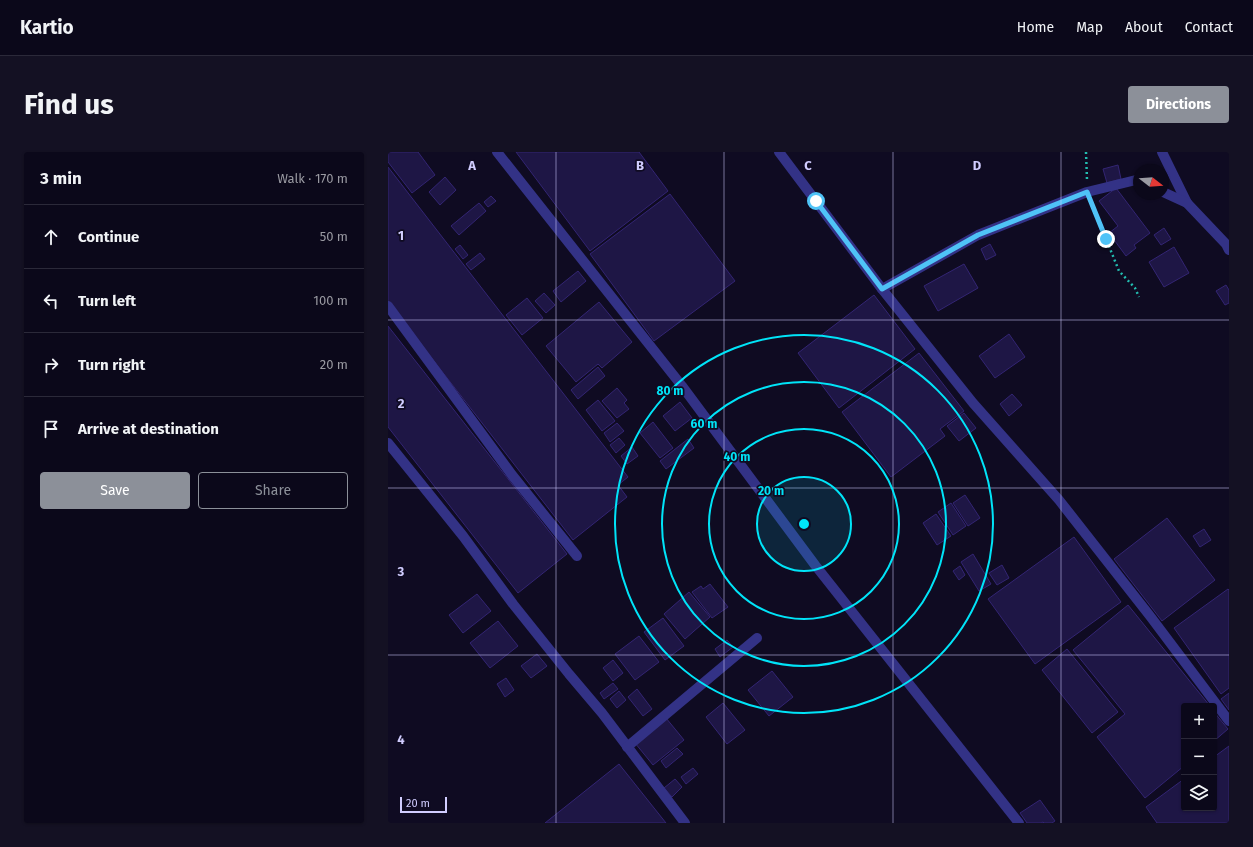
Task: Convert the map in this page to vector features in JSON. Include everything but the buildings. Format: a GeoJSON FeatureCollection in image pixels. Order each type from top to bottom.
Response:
{"type":"FeatureCollection","features":[{"type":"Feature","properties":{"kind":"street"},"geometry":{"type":"LineString","coordinates":[[497,152],[682,386],[820,571],[1019,823]]}},
{"type":"Feature","properties":{"kind":"street"},"geometry":{"type":"LineString","coordinates":[[778,152],[882,289],[973,403],[1060,500],[1229,721]]}},
{"type":"Feature","properties":{"kind":"street"},"geometry":{"type":"LineString","coordinates":[[1162,152],[1187,203],[1226,244],[1229,250]]}},
{"type":"Feature","properties":{"kind":"street"},"geometry":{"type":"LineString","coordinates":[[882,289],[978,235],[1087,192],[1133,181]]}},
{"type":"Feature","properties":{"kind":"street"},"geometry":{"type":"LineString","coordinates":[[1169,195],[1187,203]]}},
{"type":"Feature","properties":{"kind":"street"},"geometry":{"type":"LineString","coordinates":[[388,306],[512,475],[578,556]]}},
{"type":"Feature","properties":{"kind":"street"},"geometry":{"type":"LineString","coordinates":[[388,443],[463,536],[513,604],[602,713],[684,823]]}},
{"type":"Feature","properties":{"kind":"street"},"geometry":{"type":"LineString","coordinates":[[627,747],[757,638]]}},
{"type":"Feature","properties":{"kind":"path"},"geometry":{"type":"LineString","coordinates":[[1086,152],[1087,192],[1119,271],[1135,288],[1139,296]]}},
{"type":"Feature","properties":{"kind":"route"},"geometry":{"type":"LineString","coordinates":[[816,201],[882,289],[978,235],[1087,192],[1106,239]]}}]}
